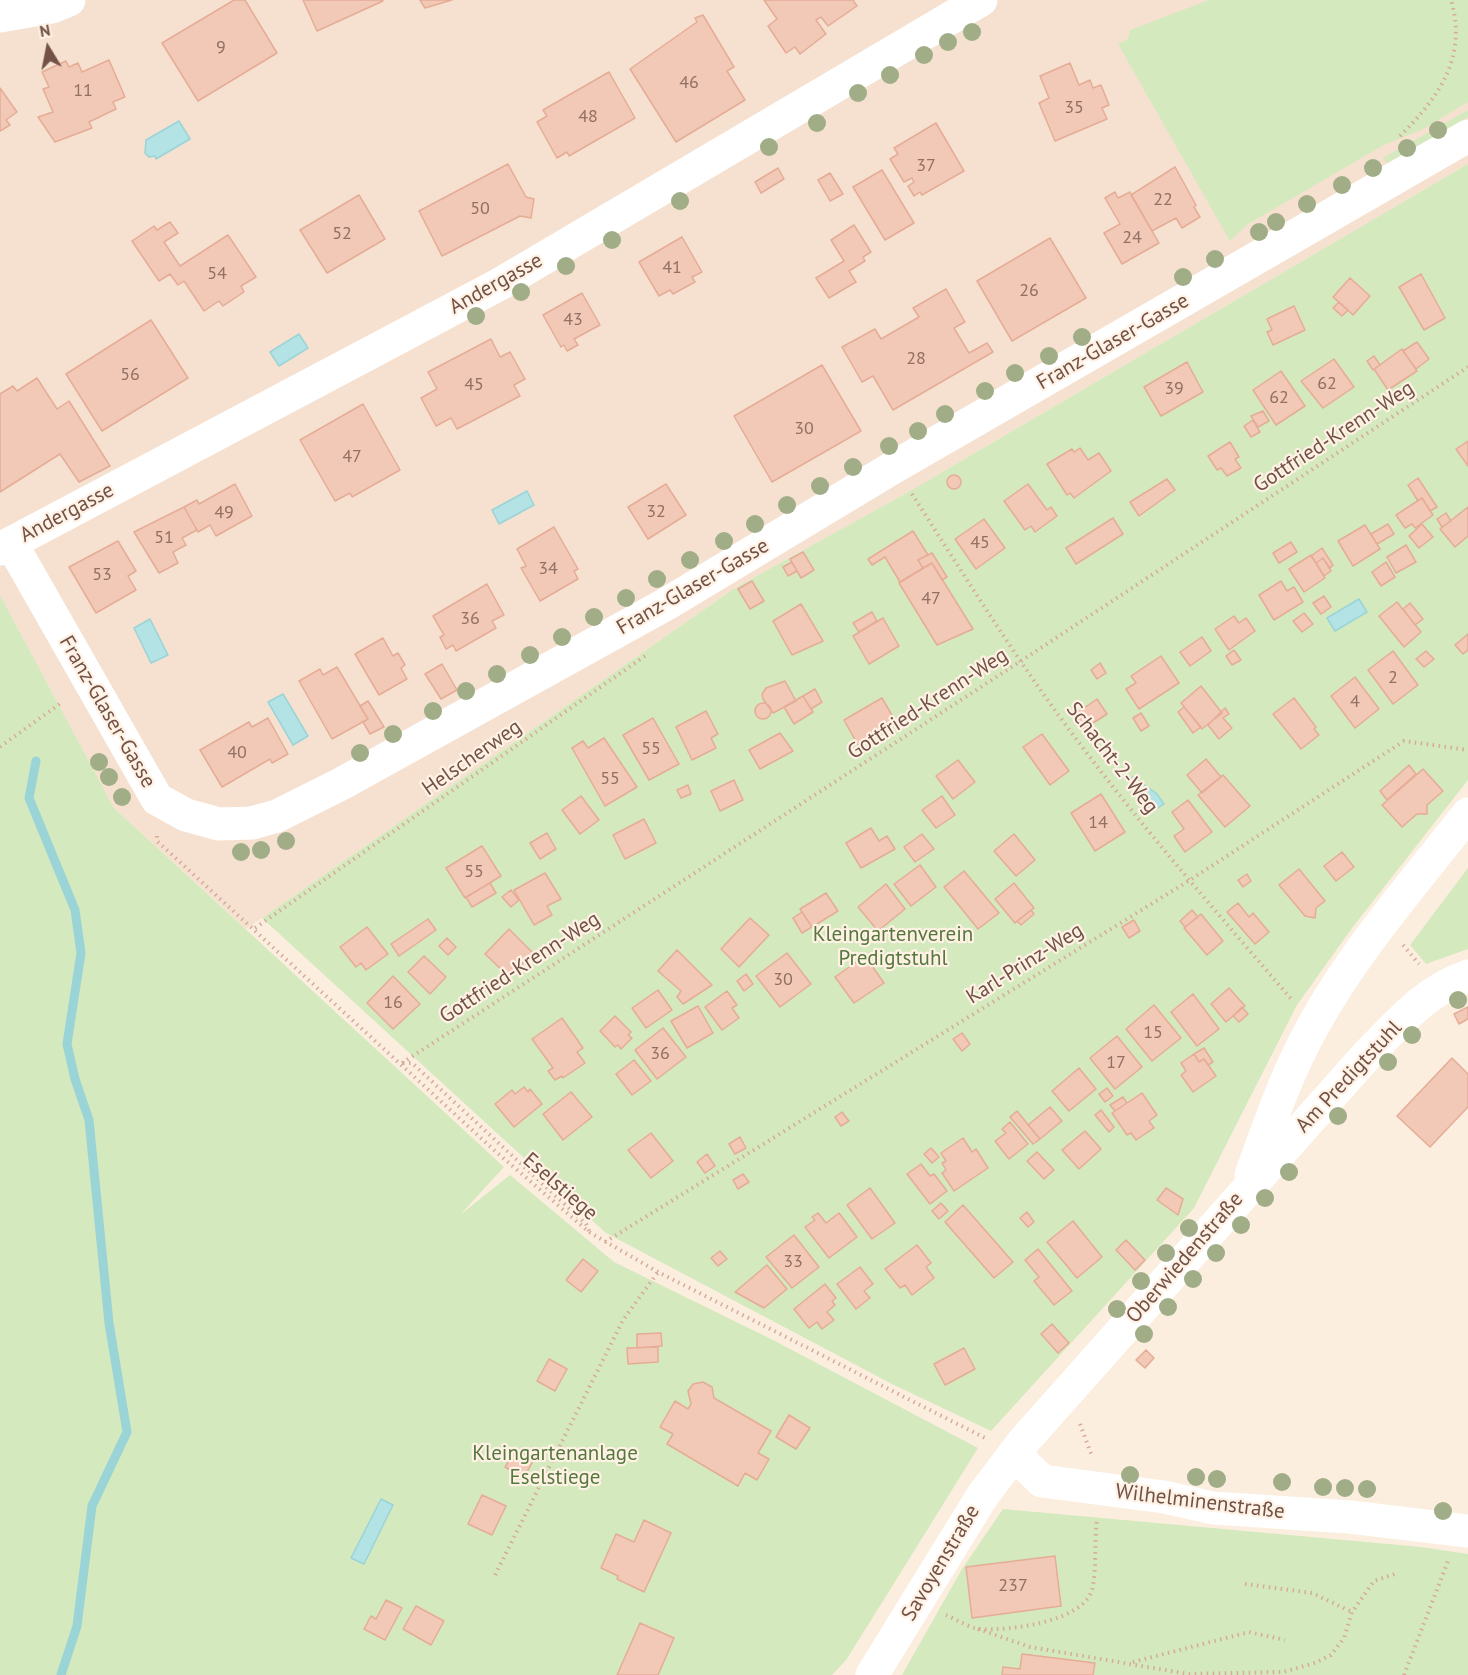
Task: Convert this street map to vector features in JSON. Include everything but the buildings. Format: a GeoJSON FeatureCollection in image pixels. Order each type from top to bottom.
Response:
{"type":"FeatureCollection","features":[{"type":"Feature","properties":{"kind":"street"},"geometry":{"type":"LineString","coordinates":[[0,16],[52,7],[69,0]]}},
{"type":"Feature","properties":{"kind":"street","name":"Andergasse"},"geometry":{"type":"LineString","coordinates":[[5,546],[500,284],[981,0]]}},
{"type":"Feature","properties":{"kind":"street","name":"Franz-Glaser-Gasse"},"geometry":{"type":"LineString","coordinates":[[5,546],[158,799],[186,815],[219,825],[252,823],[277,816],[341,784],[668,603],[894,467],[1468,136]]}},
{"type":"Feature","properties":{"kind":"street","name":"Oberwiedenstraße"},"geometry":{"type":"LineString","coordinates":[[1019,1448],[1244,1194],[1279,1098],[1312,1027],[1385,921],[1468,814]]}},
{"type":"Feature","properties":{"kind":"street","name":"Am Predigtstuhl"},"geometry":{"type":"LineString","coordinates":[[1244,1194],[1340,1084],[1419,1002],[1437,989],[1468,976]]}},
{"type":"Feature","properties":{"kind":"street","name":"Wilhelminenstraße"},"geometry":{"type":"LineString","coordinates":[[1019,1448],[1042,1480],[1164,1497],[1213,1508],[1350,1516],[1464,1530]]}},
{"type":"Feature","properties":{"kind":"street","name":"Savoyenstraße"},"geometry":{"type":"LineString","coordinates":[[872,1675],[983,1495],[1019,1448]]}},
{"type":"Feature","properties":{"kind":"path"},"geometry":{"type":"LineString","coordinates":[[1451,0],[1461,15]]}},
{"type":"Feature","properties":{"kind":"path"},"geometry":{"type":"LineString","coordinates":[[1392,144],[1447,88]]}},
{"type":"Feature","properties":{"kind":"path","name":"Gottfried-Krenn-Weg"},"geometry":{"type":"LineString","coordinates":[[402,1063],[1021,662],[1468,367]]}},
{"type":"Feature","properties":{"kind":"path","name":"Schacht-2-Weg"},"geometry":{"type":"LineString","coordinates":[[910,491],[1021,662],[1080,744],[1190,880],[1297,1005],[1312,1027]]}},
{"type":"Feature","properties":{"kind":"path","name":"Helscherweg"},"geometry":{"type":"LineString","coordinates":[[255,928],[653,649]]}},
{"type":"Feature","properties":{"kind":"path"},"geometry":{"type":"LineString","coordinates":[[0,747],[61,703]]}},
{"type":"Feature","properties":{"kind":"path","name":"Karl-Prinz-Weg"},"geometry":{"type":"LineString","coordinates":[[605,1242],[1190,880],[1404,741],[1468,750]]}},
{"type":"Feature","properties":{"kind":"path","name":"Eselstiege"},"geometry":{"type":"LineString","coordinates":[[157,841],[255,928],[494,1150],[589,1232],[658,1272],[1019,1448]]}},
{"type":"Feature","properties":{"kind":"path"},"geometry":{"type":"LineString","coordinates":[[1405,947],[1421,966]]}},
{"type":"Feature","properties":{"kind":"path"},"geometry":{"type":"LineString","coordinates":[[402,1063],[412,1063],[586,1224],[589,1232]]}},
{"type":"Feature","properties":{"kind":"path"},"geometry":{"type":"LineString","coordinates":[[495,1575],[623,1320],[658,1272]]}},
{"type":"Feature","properties":{"kind":"path"},"geometry":{"type":"LineString","coordinates":[[1077,1415],[1093,1458]]}},
{"type":"Feature","properties":{"kind":"path"},"geometry":{"type":"LineString","coordinates":[[978,1629],[1009,1628],[1062,1618],[1082,1607],[1092,1591],[1097,1518]]}},
{"type":"Feature","properties":{"kind":"path"},"geometry":{"type":"LineString","coordinates":[[1404,1675],[1464,1530]]}},
{"type":"Feature","properties":{"kind":"path"},"geometry":{"type":"LineString","coordinates":[[945,1614],[978,1629],[1030,1647],[1189,1674],[1282,1672],[1315,1663],[1331,1655],[1344,1638],[1352,1612],[1374,1581],[1395,1574]]}},
{"type":"Feature","properties":{"kind":"path"},"geometry":{"type":"LineString","coordinates":[[1245,1584],[1312,1593],[1352,1612]]}},
{"type":"Feature","properties":{"kind":"path"},"geometry":{"type":"LineString","coordinates":[[1129,1663],[1249,1632],[1285,1640]]}},
{"type":"Feature","properties":{"kind":"shaded area"},"geometry":{"type":"Polygon","coordinates":[[[0,0],[1468,0],[1468,164],[910,491],[735,588],[246,929],[114,808],[0,595],[0,0]]]}},
{"type":"Feature","properties":{"kind":"green space"},"geometry":{"type":"Polygon","coordinates":[[[1209,0],[1468,0],[1468,102],[1421,130],[1384,145],[1248,224],[1230,241],[1118,44],[1128,39],[1130,30],[1209,0]]]}},
{"type":"Feature","properties":{"kind":"green space"},"geometry":{"type":"Polygon","coordinates":[[[1468,110],[1468,117],[1387,163],[1383,158],[1468,110]]]}},
{"type":"Feature","properties":{"kind":"green space","name":"Kleingartenverein Predigtstuhl"},"geometry":{"type":"Polygon","coordinates":[[[1468,164],[1468,780],[1352,928],[1297,1005],[1194,1208],[991,1431],[892,1384],[606,1233],[262,918],[735,588],[910,491],[1468,164]]]}},
{"type":"Feature","properties":{"kind":"green space","name":"Kleingartenanlage Eselstiege"},"geometry":{"type":"Polygon","coordinates":[[[0,595],[114,808],[504,1167],[460,1215],[510,1175],[614,1262],[773,1340],[978,1448],[846,1660],[832,1675],[0,1675],[0,595]]]}},
{"type":"Feature","properties":{"kind":"green space"},"geometry":{"type":"Polygon","coordinates":[[[1468,868],[1468,949],[1426,964],[1410,945],[1468,868]]]}},
{"type":"Feature","properties":{"kind":"green space"},"geometry":{"type":"Polygon","coordinates":[[[1003,1509],[1421,1547],[1468,1554],[1468,1675],[902,1675],[962,1569],[1003,1509]]]}},
{"type":"Feature","properties":{"kind":"water"},"geometry":{"type":"Polygon","coordinates":[[[179,121],[190,139],[156,159],[155,156],[149,157],[145,153],[146,140],[179,121]]]}},
{"type":"Feature","properties":{"kind":"water"},"geometry":{"type":"Polygon","coordinates":[[[299,334],[308,348],[279,366],[270,352],[299,334]]]}},
{"type":"Feature","properties":{"kind":"water"},"geometry":{"type":"Polygon","coordinates":[[[527,491],[534,505],[499,524],[492,510],[527,491]]]}},
{"type":"Feature","properties":{"kind":"water"},"geometry":{"type":"Polygon","coordinates":[[[1359,599],[1367,612],[1335,631],[1327,618],[1359,599]]]}},
{"type":"Feature","properties":{"kind":"water"},"geometry":{"type":"Polygon","coordinates":[[[150,619],[168,655],[151,663],[134,628],[150,619]]]}},
{"type":"Feature","properties":{"kind":"water"},"geometry":{"type":"Polygon","coordinates":[[[283,694],[308,736],[293,745],[268,702],[283,694]]]}},
{"type":"Feature","properties":{"kind":"water"},"geometry":{"type":"Polygon","coordinates":[[[1133,777],[1156,793],[1164,804],[1152,812],[1128,780],[1133,777]]]}},
{"type":"Feature","properties":{"kind":"water"},"geometry":{"type":"Polygon","coordinates":[[[381,1499],[393,1505],[364,1564],[351,1558],[381,1499]]]}},
{"type":"Feature","properties":{"kind":"waterway"},"geometry":{"type":"LineString","coordinates":[[36,761],[29,798],[75,910],[81,953],[67,1044],[75,1079],[89,1120],[109,1323],[127,1432],[92,1506],[77,1626],[61,1675]]}}]}
